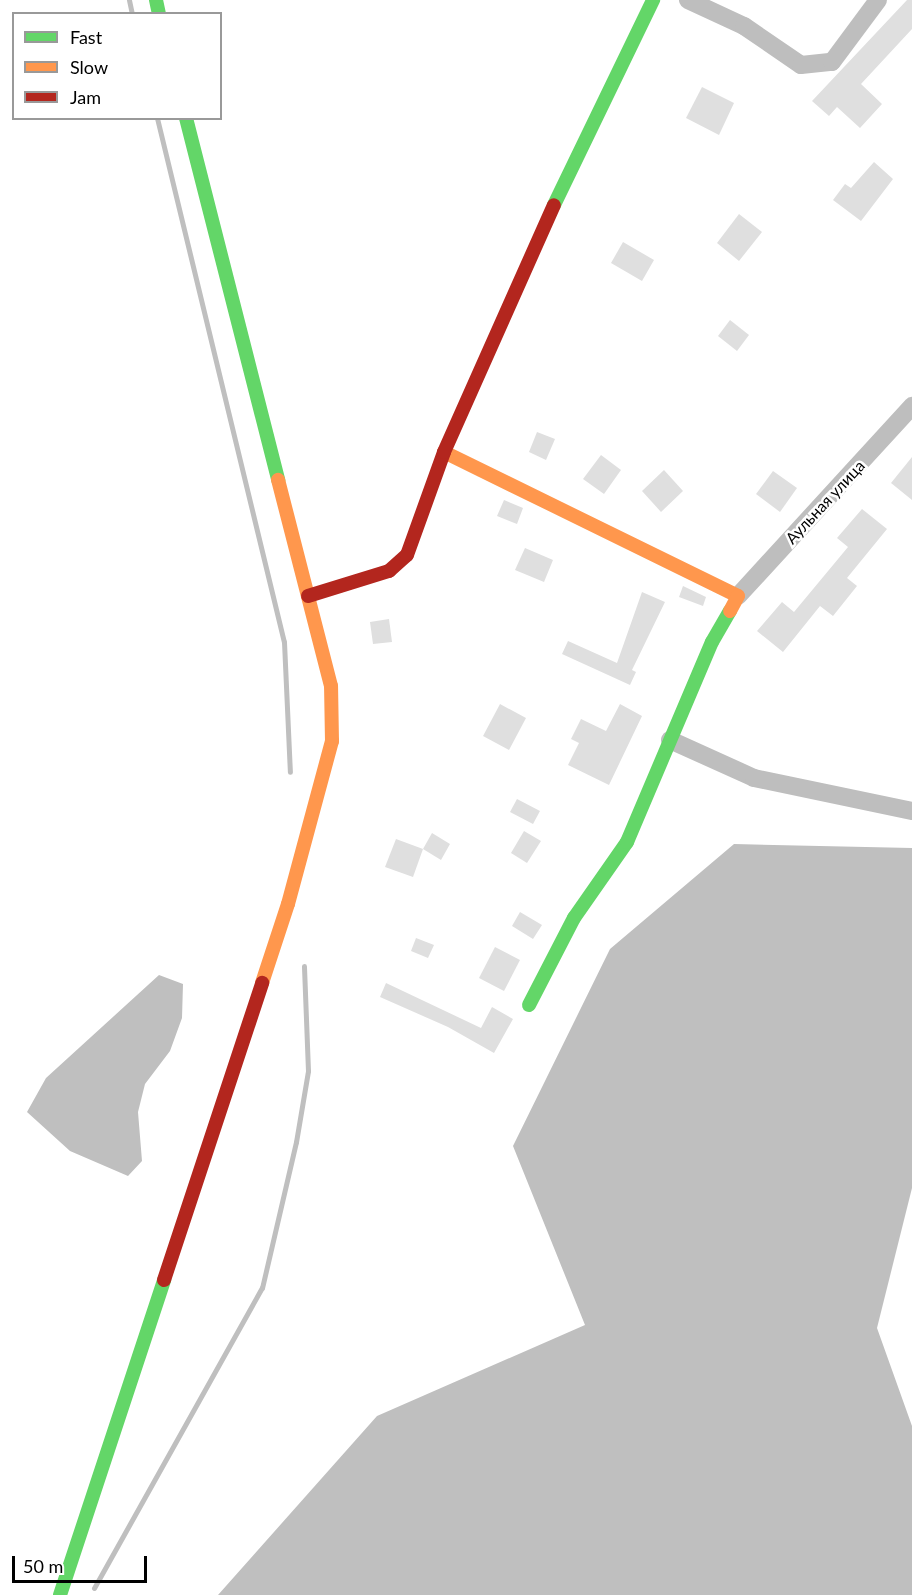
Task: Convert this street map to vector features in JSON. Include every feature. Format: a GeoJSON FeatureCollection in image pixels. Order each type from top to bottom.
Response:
{"type":"FeatureCollection","features":[{"type":"Feature","properties":{"kind":"main road"},"geometry":{"type":"LineString","coordinates":[[308,596],[398,565],[414,541],[444,452],[570,168],[652,0]]}},
{"type":"Feature","properties":{"kind":"main road"},"geometry":{"type":"LineString","coordinates":[[60,1595],[191,1206],[288,904],[328,764],[333,716],[331,686],[187,120]]}},
{"type":"Feature","properties":{"kind":"main road"},"geometry":{"type":"LineString","coordinates":[[444,452],[738,596],[712,642],[627,842],[574,918],[529,1005]]}},
{"type":"Feature","properties":{"kind":"street"},"geometry":{"type":"LineString","coordinates":[[688,0],[744,26],[801,65],[832,62],[878,0]]}},
{"type":"Feature","properties":{"kind":"street","name":"Аульная улица"},"geometry":{"type":"LineString","coordinates":[[738,596],[912,406]]}},
{"type":"Feature","properties":{"kind":"street"},"geometry":{"type":"LineString","coordinates":[[670,740],[754,778],[912,811]]}},
{"type":"Feature","properties":{"kind":"shaded area"},"geometry":{"type":"Polygon","coordinates":[[[734,844],[912,848],[912,1188],[877,1328],[912,1426],[912,1595],[218,1595],[377,1416],[585,1325],[513,1146],[610,949],[734,844]]]}},
{"type":"Feature","properties":{"kind":"shaded area"},"geometry":{"type":"Polygon","coordinates":[[[159,975],[183,984],[182,1018],[170,1051],[145,1084],[138,1112],[142,1161],[128,1176],[70,1151],[27,1112],[46,1078],[159,975]]]}},
{"type":"Feature","properties":{"kind":"building"},"geometry":{"type":"Polygon","coordinates":[[[907,0],[912,0],[912,29],[861,84],[882,104],[860,128],[837,107],[829,116],[812,101],[907,0]]]}},
{"type":"Feature","properties":{"kind":"building"},"geometry":{"type":"Polygon","coordinates":[[[702,87],[734,103],[719,135],[686,118],[702,87]]]}},
{"type":"Feature","properties":{"kind":"building"},"geometry":{"type":"Polygon","coordinates":[[[874,162],[893,179],[861,221],[833,200],[845,184],[851,188],[874,162]]]}},
{"type":"Feature","properties":{"kind":"building"},"geometry":{"type":"Polygon","coordinates":[[[739,214],[762,232],[739,261],[717,243],[739,214]]]}},
{"type":"Feature","properties":{"kind":"building"},"geometry":{"type":"Polygon","coordinates":[[[623,242],[654,260],[642,281],[611,263],[623,242]]]}},
{"type":"Feature","properties":{"kind":"building"},"geometry":{"type":"Polygon","coordinates":[[[730,320],[749,335],[737,351],[718,336],[730,320]]]}},
{"type":"Feature","properties":{"kind":"building"},"geometry":{"type":"Polygon","coordinates":[[[537,432],[555,439],[546,460],[529,452],[537,432]]]}},
{"type":"Feature","properties":{"kind":"building"},"geometry":{"type":"Polygon","coordinates":[[[601,455],[621,470],[604,494],[583,479],[601,455]]]}},
{"type":"Feature","properties":{"kind":"building"},"geometry":{"type":"Polygon","coordinates":[[[912,457],[912,500],[891,483],[912,457]]]}},
{"type":"Feature","properties":{"kind":"building"},"geometry":{"type":"Polygon","coordinates":[[[664,470],[683,491],[661,512],[642,491],[664,470]]]}},
{"type":"Feature","properties":{"kind":"building"},"geometry":{"type":"Polygon","coordinates":[[[773,471],[797,488],[780,512],[756,494],[773,471]]]}},
{"type":"Feature","properties":{"kind":"building"},"geometry":{"type":"Polygon","coordinates":[[[504,500],[523,508],[517,524],[497,516],[504,500]]]}},
{"type":"Feature","properties":{"kind":"building"},"geometry":{"type":"Polygon","coordinates":[[[862,509],[887,529],[847,578],[857,586],[833,616],[820,606],[783,652],[757,631],[782,602],[794,612],[848,547],[837,538],[862,509]]]}},
{"type":"Feature","properties":{"kind":"building"},"geometry":{"type":"Polygon","coordinates":[[[525,548],[553,560],[544,582],[515,570],[525,548]]]}},
{"type":"Feature","properties":{"kind":"building"},"geometry":{"type":"Polygon","coordinates":[[[683,586],[706,597],[703,606],[679,597],[683,586]]]}},
{"type":"Feature","properties":{"kind":"building"},"geometry":{"type":"Polygon","coordinates":[[[642,592],[665,602],[632,670],[636,672],[630,685],[562,654],[568,641],[617,663],[642,592]]]}},
{"type":"Feature","properties":{"kind":"building"},"geometry":{"type":"Polygon","coordinates":[[[389,619],[392,642],[373,644],[370,622],[389,619]]]}},
{"type":"Feature","properties":{"kind":"building"},"geometry":{"type":"Polygon","coordinates":[[[500,704],[526,718],[509,750],[483,736],[500,704]]]}},
{"type":"Feature","properties":{"kind":"building"},"geometry":{"type":"Polygon","coordinates":[[[620,704],[642,716],[609,785],[568,765],[579,743],[571,739],[581,719],[606,731],[620,704]]]}},
{"type":"Feature","properties":{"kind":"building"},"geometry":{"type":"Polygon","coordinates":[[[517,799],[540,811],[533,824],[510,812],[517,799]]]}},
{"type":"Feature","properties":{"kind":"building"},"geometry":{"type":"Polygon","coordinates":[[[524,831],[541,841],[527,863],[511,853],[524,831]]]}},
{"type":"Feature","properties":{"kind":"building"},"geometry":{"type":"Polygon","coordinates":[[[432,833],[450,844],[441,860],[423,849],[432,833]]]}},
{"type":"Feature","properties":{"kind":"building"},"geometry":{"type":"Polygon","coordinates":[[[396,839],[423,849],[413,877],[385,867],[396,839]]]}},
{"type":"Feature","properties":{"kind":"building"},"geometry":{"type":"Polygon","coordinates":[[[520,912],[542,925],[533,939],[512,926],[520,912]]]}},
{"type":"Feature","properties":{"kind":"building"},"geometry":{"type":"Polygon","coordinates":[[[416,938],[434,945],[428,958],[411,951],[416,938]]]}},
{"type":"Feature","properties":{"kind":"building"},"geometry":{"type":"Polygon","coordinates":[[[495,947],[520,960],[504,991],[479,978],[495,947]]]}},
{"type":"Feature","properties":{"kind":"building"},"geometry":{"type":"Polygon","coordinates":[[[386,983],[481,1028],[492,1007],[513,1019],[494,1053],[448,1027],[380,997],[386,983]]]}},
{"type":"Feature","properties":{"kind":"waterway"},"geometry":{"type":"LineString","coordinates":[[129,0],[132,12]]}},
{"type":"Feature","properties":{"kind":"waterway"},"geometry":{"type":"LineString","coordinates":[[157,120],[284,642],[290,772]]}},
{"type":"Feature","properties":{"kind":"waterway"},"geometry":{"type":"LineString","coordinates":[[94,1588],[262,1288],[296,1142],[308,1071],[304,966]]}},
{"type":"Feature","properties":{"kind":"traffic: fast"},"geometry":{"type":"LineString","coordinates":[[156,0],[159,12]]}},
{"type":"Feature","properties":{"kind":"traffic: fast"},"geometry":{"type":"LineString","coordinates":[[554,205],[653,0]]}},
{"type":"Feature","properties":{"kind":"traffic: fast"},"geometry":{"type":"LineString","coordinates":[[187,120],[278,480]]}},
{"type":"Feature","properties":{"kind":"traffic: fast"},"geometry":{"type":"LineString","coordinates":[[529,1005],[574,918],[627,842],[712,642],[730,611]]}},
{"type":"Feature","properties":{"kind":"traffic: fast"},"geometry":{"type":"LineString","coordinates":[[60,1595],[164,1280]]}},
{"type":"Feature","properties":{"kind":"traffic: slow"},"geometry":{"type":"LineString","coordinates":[[444,452],[738,596],[730,611]]}},
{"type":"Feature","properties":{"kind":"traffic: slow"},"geometry":{"type":"LineString","coordinates":[[262,983],[288,904],[332,741],[331,686],[278,480]]}},
{"type":"Feature","properties":{"kind":"traffic: jam"},"geometry":{"type":"LineString","coordinates":[[308,596],[389,571],[407,555],[444,452],[554,205]]}},
{"type":"Feature","properties":{"kind":"traffic: jam"},"geometry":{"type":"LineString","coordinates":[[164,1280],[262,983]]}}]}
